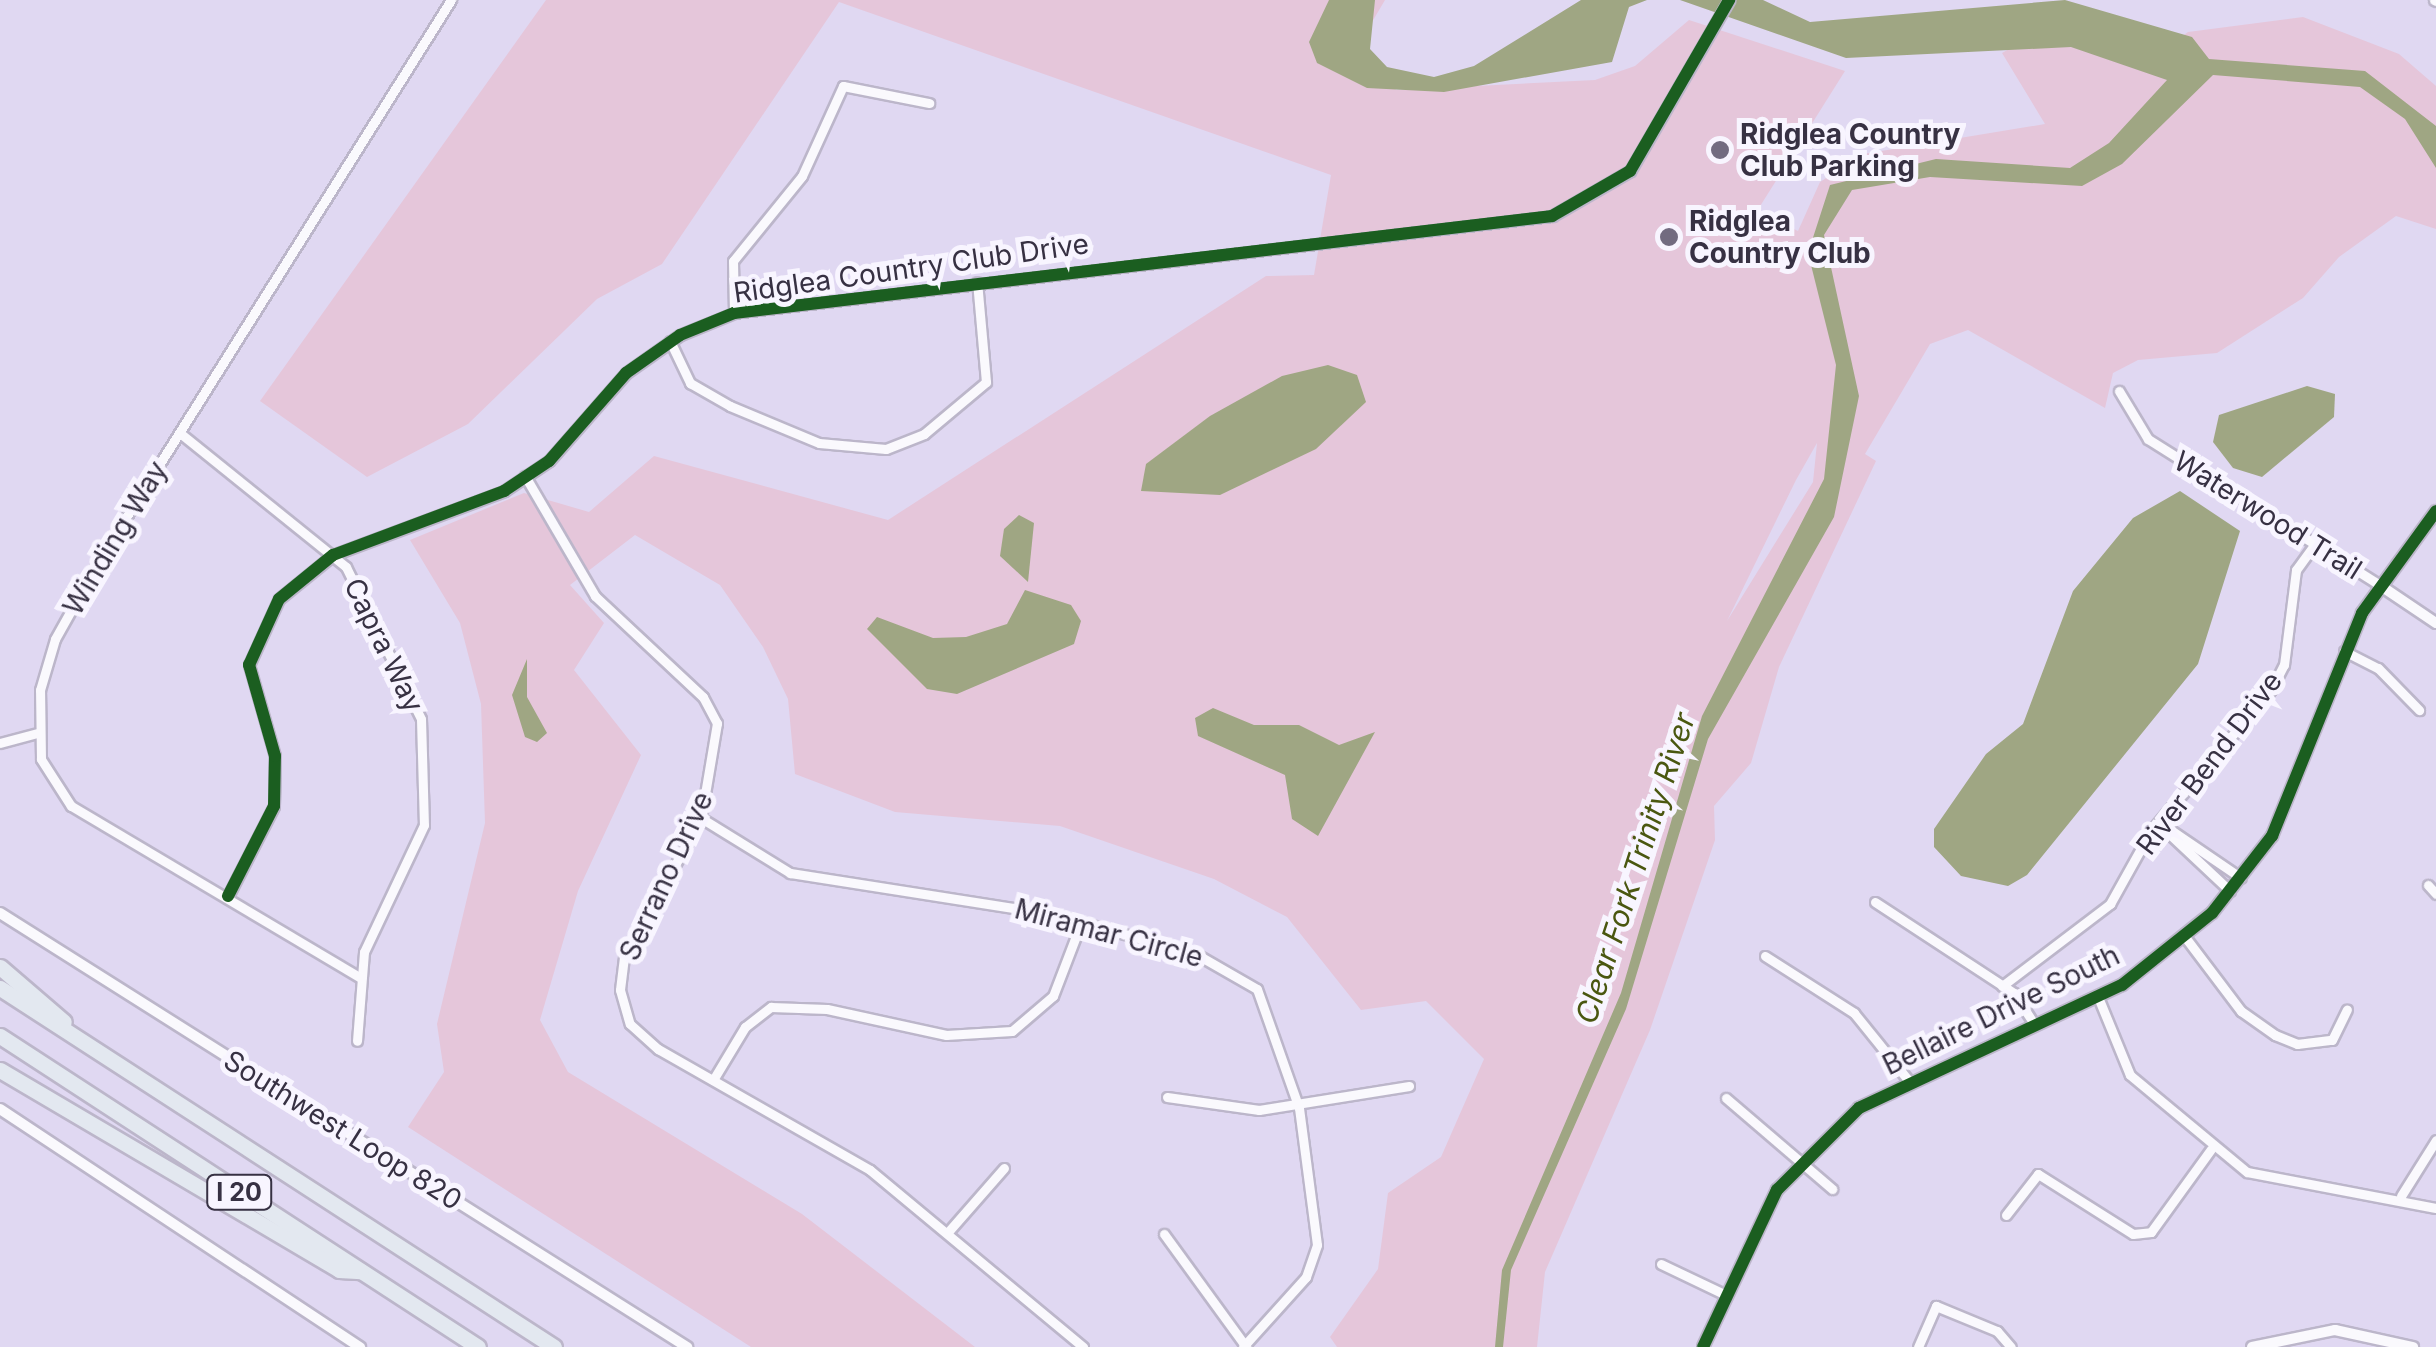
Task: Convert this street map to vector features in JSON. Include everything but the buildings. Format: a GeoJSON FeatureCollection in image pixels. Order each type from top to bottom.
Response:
{"type":"FeatureCollection","features":[{"type":"Feature","properties":{"kind":"highway"},"geometry":{"type":"LineString","coordinates":[[0,967],[84,1042]]}},
{"type":"Feature","properties":{"kind":"highway","name":"I 20"},"geometry":{"type":"LineString","coordinates":[[0,988],[554,1347]]}},
{"type":"Feature","properties":{"kind":"highway","name":"I 20"},"geometry":{"type":"LineString","coordinates":[[0,1036],[478,1347]]}},
{"type":"Feature","properties":{"kind":"highway"},"geometry":{"type":"LineString","coordinates":[[0,1070],[339,1270],[362,1271]]}},
{"type":"Feature","properties":{"kind":"street","name":"Winding Way"},"geometry":{"type":"LineString","coordinates":[[360,978],[297,948],[228,896],[71,806],[47,774],[38,733],[55,639],[451,0]]}},
{"type":"Feature","properties":{"kind":"street","name":"Ridglea Country Club Drive"},"geometry":{"type":"LineString","coordinates":[[228,896],[274,806],[276,756],[250,692],[251,650],[278,599],[334,556],[525,476],[670,341],[734,313],[1552,216],[1630,171],[1729,0]]}},
{"type":"Feature","properties":{"kind":"street"},"geometry":{"type":"LineString","coordinates":[[734,313],[733,261],[802,176],[829,101],[852,83],[929,103]]}},
{"type":"Feature","properties":{"kind":"street"},"geometry":{"type":"LineString","coordinates":[[670,341],[690,383],[730,406],[819,444],[886,449],[924,434],[986,382],[977,282]]}},
{"type":"Feature","properties":{"kind":"street","name":"Waterwood Trail"},"geometry":{"type":"LineString","coordinates":[[2119,391],[2134,427],[2185,464],[2436,623]]}},
{"type":"Feature","properties":{"kind":"street","name":"Capra Way"},"geometry":{"type":"LineString","coordinates":[[180,432],[334,556],[374,612],[426,742],[424,825],[360,978],[357,1041]]}},
{"type":"Feature","properties":{"kind":"street","name":"Serrano Drive"},"geometry":{"type":"LineString","coordinates":[[525,476],[595,596],[710,706],[718,734],[700,818],[631,940],[620,990],[638,1036],[870,1170],[1084,1347]]}},
{"type":"Feature","properties":{"kind":"street","name":"Bellaire Drive South"},"geometry":{"type":"LineString","coordinates":[[1703,1347],[1724,1294],[1777,1190],[1804,1158],[1858,1108],[1908,1080],[2098,997],[2185,936],[2230,891],[2297,781],[2343,650],[2378,584],[2436,511]]}},
{"type":"Feature","properties":{"kind":"street","name":"River Bend Drive"},"geometry":{"type":"LineString","coordinates":[[2002,986],[2110,904],[2159,822],[2205,778],[2281,673],[2296,570],[2314,545]]}},
{"type":"Feature","properties":{"kind":"street"},"geometry":{"type":"LineString","coordinates":[[2343,650],[2378,668],[2418,710]]}},
{"type":"Feature","properties":{"kind":"street"},"geometry":{"type":"LineString","coordinates":[[0,743],[38,733]]}},
{"type":"Feature","properties":{"kind":"street","name":"Miramar Circle"},"geometry":{"type":"LineString","coordinates":[[700,818],[790,874],[1082,923],[1196,954],[1247,980],[1271,1010],[1299,1108],[1318,1245],[1306,1277],[1245,1346]]}},
{"type":"Feature","properties":{"kind":"street"},"geometry":{"type":"LineString","coordinates":[[2159,822],[2241,878]]}},
{"type":"Feature","properties":{"kind":"street"},"geometry":{"type":"LineString","coordinates":[[2159,822],[2230,891]]}},
{"type":"Feature","properties":{"kind":"street"},"geometry":{"type":"LineString","coordinates":[[2428,885],[2436,894]]}},
{"type":"Feature","properties":{"kind":"street"},"geometry":{"type":"LineString","coordinates":[[1875,902],[2002,986],[2035,1025]]}},
{"type":"Feature","properties":{"kind":"street","name":"Southwest Loop 820"},"geometry":{"type":"LineString","coordinates":[[0,913],[687,1347]]}},
{"type":"Feature","properties":{"kind":"street"},"geometry":{"type":"LineString","coordinates":[[713,1080],[744,1027],[770,1007],[827,1009],[946,1035],[1012,1030],[1053,996],[1082,923]]}},
{"type":"Feature","properties":{"kind":"street"},"geometry":{"type":"LineString","coordinates":[[2185,936],[2241,1011],[2275,1035],[2297,1044],[2332,1040],[2347,1010]]}},
{"type":"Feature","properties":{"kind":"street"},"geometry":{"type":"LineString","coordinates":[[1765,956],[1854,1014],[1908,1080]]}},
{"type":"Feature","properties":{"kind":"street"},"geometry":{"type":"LineString","coordinates":[[2098,997],[2117,1058],[2211,1149],[2263,1178],[2401,1196],[2436,1208]]}},
{"type":"Feature","properties":{"kind":"street"},"geometry":{"type":"LineString","coordinates":[[1167,1097],[1299,1108],[1409,1086]]}},
{"type":"Feature","properties":{"kind":"street"},"geometry":{"type":"LineString","coordinates":[[1726,1098],[1804,1158],[1832,1189]]}},
{"type":"Feature","properties":{"kind":"street"},"geometry":{"type":"LineString","coordinates":[[0,1109],[360,1347]]}},
{"type":"Feature","properties":{"kind":"street"},"geometry":{"type":"LineString","coordinates":[[2401,1196],[2436,1140]]}},
{"type":"Feature","properties":{"kind":"street"},"geometry":{"type":"LineString","coordinates":[[2006,1215],[2038,1174],[2133,1234],[2151,1232],[2211,1149]]}},
{"type":"Feature","properties":{"kind":"street"},"geometry":{"type":"LineString","coordinates":[[948,1232],[1004,1168]]}},
{"type":"Feature","properties":{"kind":"street"},"geometry":{"type":"LineString","coordinates":[[1164,1234],[1245,1346]]}},
{"type":"Feature","properties":{"kind":"street"},"geometry":{"type":"LineString","coordinates":[[1661,1264],[1724,1294]]}},
{"type":"Feature","properties":{"kind":"street"},"geometry":{"type":"LineString","coordinates":[[1918,1347],[1936,1306],[1998,1331],[2011,1347]]}},
{"type":"Feature","properties":{"kind":"street"},"geometry":{"type":"LineString","coordinates":[[2252,1347],[2336,1330],[2412,1347]]}},
{"type":"Feature","properties":{"kind":"shaded area"},"geometry":{"type":"Polygon","coordinates":[[[546,0],[1385,0],[1362,39],[1396,90],[1595,80],[1635,66],[1689,20],[1845,71],[1757,211],[1798,231],[1820,182],[1863,154],[2045,124],[2002,53],[2029,38],[2147,62],[2188,32],[2303,17],[2399,54],[2436,86],[2436,229],[2396,216],[2339,257],[2303,298],[2217,353],[2138,360],[2113,373],[2105,408],[1968,330],[1930,344],[1865,454],[1876,461],[1779,667],[1751,763],[1714,806],[1715,840],[1650,1030],[1545,1272],[1537,1347],[1337,1347],[1330,1337],[1378,1269],[1388,1193],[1441,1157],[1484,1059],[1426,1001],[1361,1010],[1287,917],[1214,879],[1060,826],[895,812],[795,774],[788,699],[763,647],[720,585],[635,535],[570,585],[604,623],[574,670],[641,755],[578,891],[540,1020],[568,1072],[802,1214],[975,1347],[751,1347],[408,1127],[444,1072],[437,1024],[485,823],[481,704],[460,623],[410,540],[524,493],[589,512],[654,456],[888,520],[1266,276],[1314,275],[1331,175],[839,2],[662,264],[597,299],[468,424],[367,477],[260,401],[546,0]],[[1817,443],[1727,621],[1813,482],[1817,443]]]}},
{"type":"Feature","properties":{"kind":"shaded area"},"geometry":{"type":"Polygon","coordinates":[[[1329,0],[1375,0],[1370,49],[1387,67],[1434,77],[1474,66],[1581,0],[1647,0],[1629,7],[1612,62],[1444,92],[1367,88],[1317,63],[1309,42],[1329,0]]]}},
{"type":"Feature","properties":{"kind":"shaded area"},"geometry":{"type":"Polygon","coordinates":[[[1680,0],[1763,0],[1810,22],[2065,0],[2192,37],[2209,59],[2365,71],[2436,126],[2436,168],[2405,119],[2360,87],[2213,75],[2122,164],[2082,186],[1930,177],[1852,190],[1824,235],[1859,396],[1834,517],[1708,739],[1626,1009],[1511,1270],[1503,1347],[1495,1347],[1502,1270],[1621,993],[1702,716],[1824,479],[1836,365],[1808,253],[1830,185],[1936,159],[2070,168],[2109,143],[2167,80],[2071,47],[1846,58],[1680,0]]]}},
{"type":"Feature","properties":{"kind":"shaded area"},"geometry":{"type":"Polygon","coordinates":[[[1328,365],[1357,375],[1366,402],[1316,449],[1220,495],[1141,491],[1146,464],[1210,416],[1282,376],[1328,365]]]}},
{"type":"Feature","properties":{"kind":"shaded area"},"geometry":{"type":"Polygon","coordinates":[[[2307,386],[2335,394],[2334,417],[2262,477],[2233,468],[2213,442],[2219,415],[2307,386]]]}},
{"type":"Feature","properties":{"kind":"shaded area"},"geometry":{"type":"Polygon","coordinates":[[[2180,491],[2240,531],[2198,664],[2027,875],[2008,886],[1961,876],[1934,847],[1934,829],[1986,754],[2023,724],[2073,591],[2133,518],[2180,491]]]}},
{"type":"Feature","properties":{"kind":"shaded area"},"geometry":{"type":"Polygon","coordinates":[[[1019,515],[1034,523],[1028,582],[1000,556],[1004,529],[1019,515]]]}},
{"type":"Feature","properties":{"kind":"shaded area"},"geometry":{"type":"Polygon","coordinates":[[[1025,590],[1071,605],[1081,621],[1074,644],[957,694],[927,689],[867,629],[877,617],[933,638],[966,637],[1007,624],[1025,590]]]}},
{"type":"Feature","properties":{"kind":"shaded area"},"geometry":{"type":"Polygon","coordinates":[[[527,659],[527,697],[547,733],[537,742],[525,737],[512,695],[527,659]]]}},
{"type":"Feature","properties":{"kind":"shaded area"},"geometry":{"type":"Polygon","coordinates":[[[1213,708],[1254,725],[1299,725],[1339,745],[1375,732],[1318,836],[1292,819],[1285,775],[1198,736],[1195,718],[1213,708]]]}},
{"type":"Feature","properties":{"kind":"cycle path"},"geometry":{"type":"LineString","coordinates":[[228,896],[274,806],[275,756],[249,665],[279,599],[333,555],[504,491],[549,461],[626,373],[680,335],[734,313],[1552,216],[1630,171],[1729,0]]}},
{"type":"Feature","properties":{"kind":"cycle path"},"geometry":{"type":"LineString","coordinates":[[1703,1347],[1777,1190],[1859,1108],[2122,985],[2212,913],[2272,836],[2362,613],[2436,511]]}},
{"type":"Feature","properties":{"kind":"place","name":"Ridglea Country Club Parking"},"geometry":{"type":"Point","coordinates":[1720,150]}},
{"type":"Feature","properties":{"kind":"place","name":"Ridglea Country Club"},"geometry":{"type":"Point","coordinates":[1669,237]}},
{"type":"Feature","properties":{"kind":"water label","name":"Clear Fork Trinity River"},"geometry":{"type":"Point","coordinates":[1635,868]}}]}
